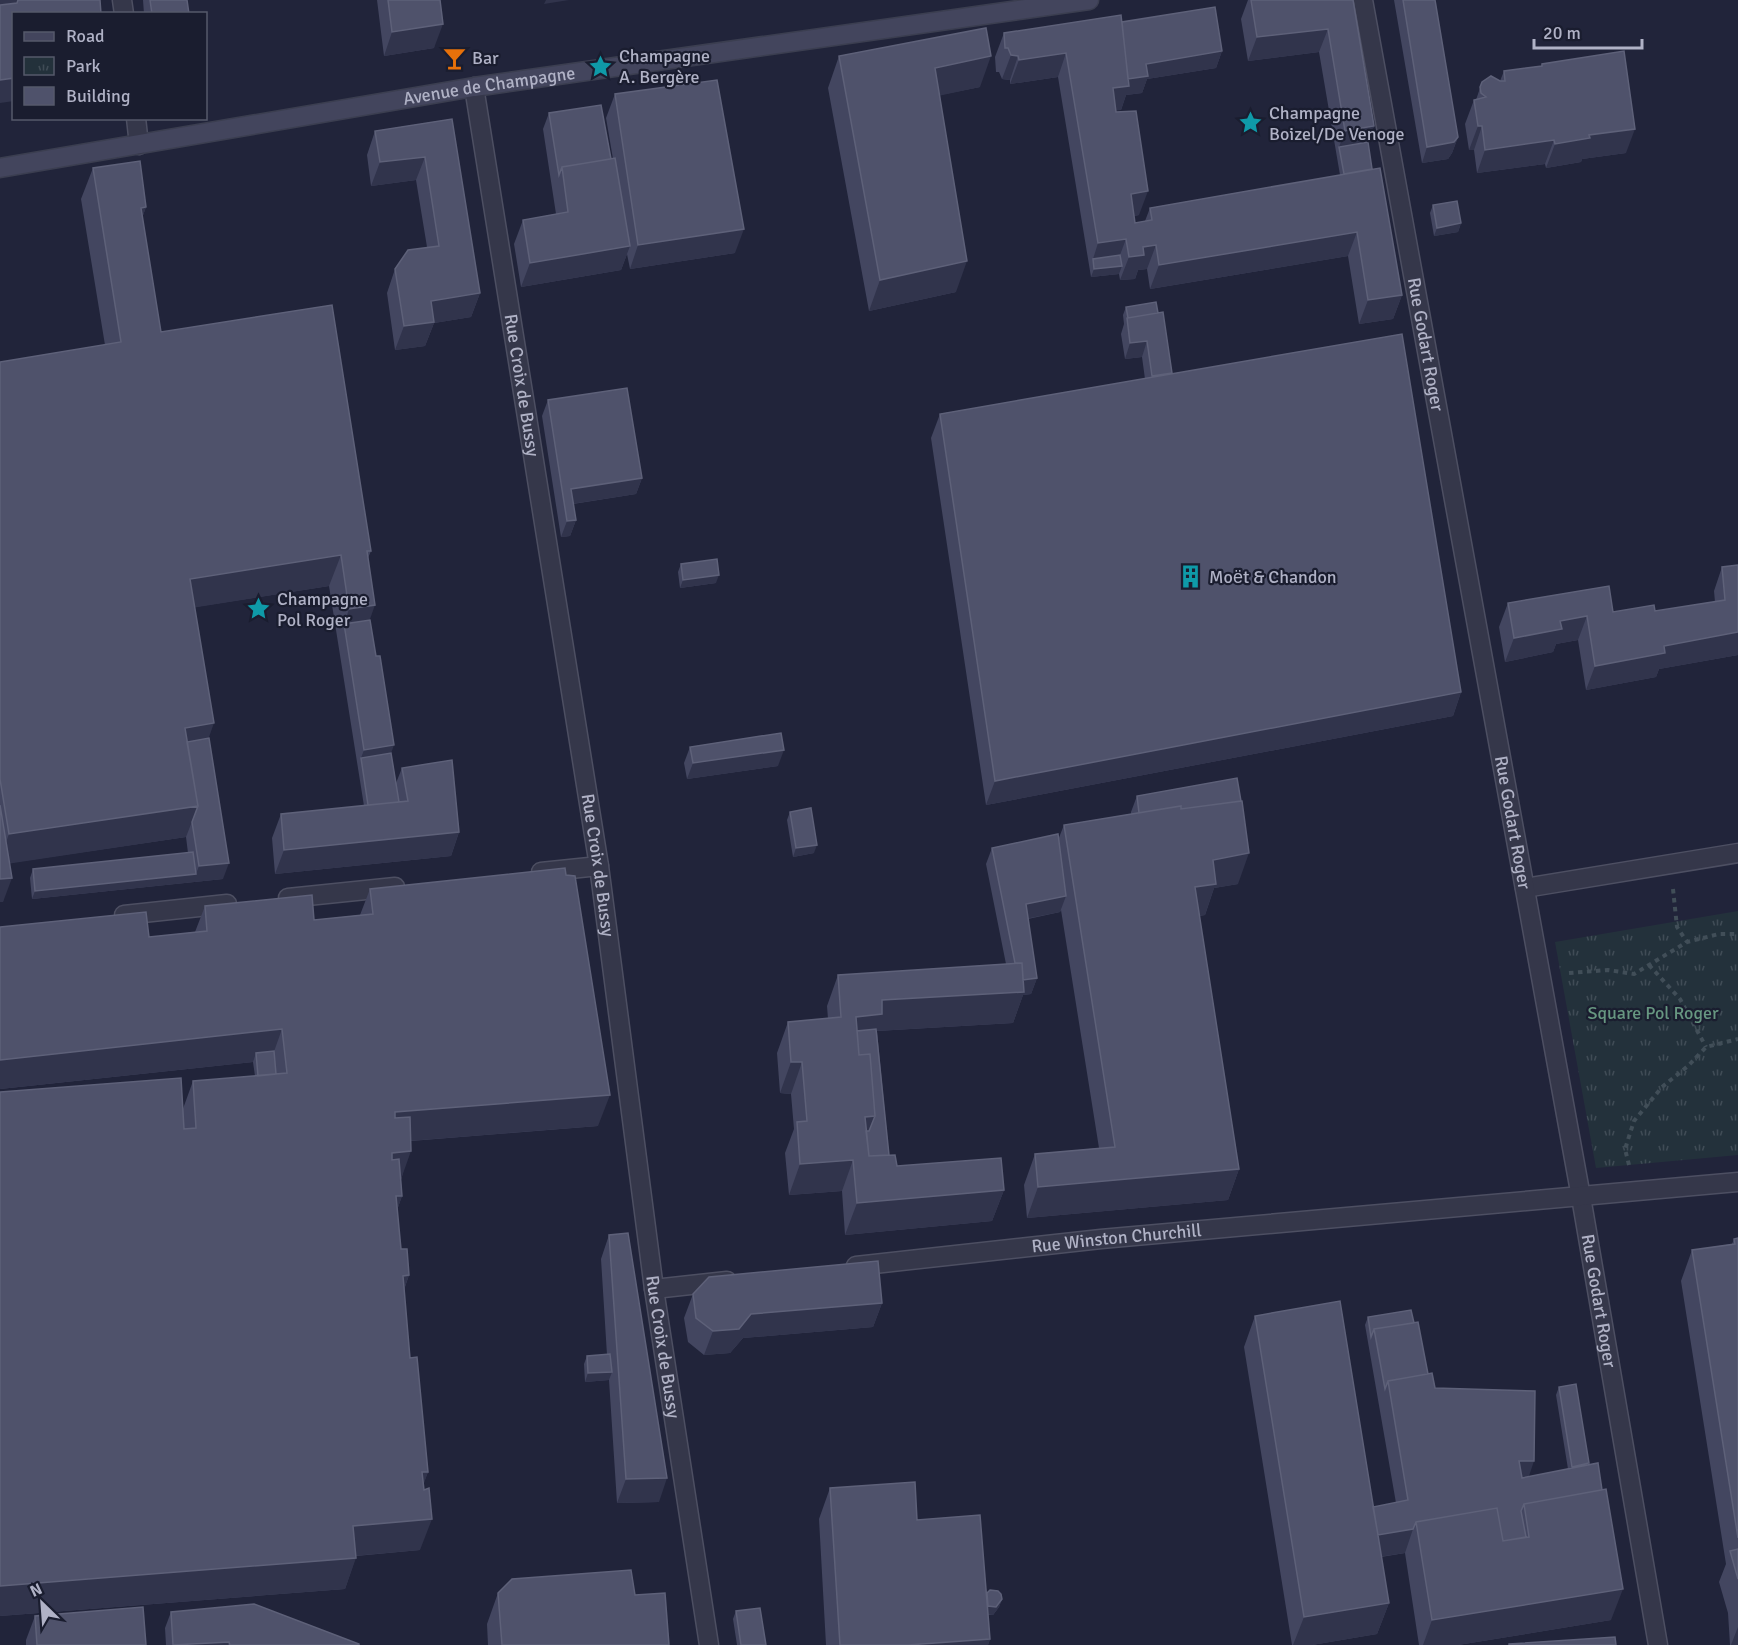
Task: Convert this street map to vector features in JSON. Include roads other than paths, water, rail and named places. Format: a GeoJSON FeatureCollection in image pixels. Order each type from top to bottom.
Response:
{"type":"FeatureCollection","features":[{"type":"Feature","properties":{"kind":"main road","name":"Avenue de Champagne"},"geometry":{"type":"LineString","coordinates":[[0,168],[474,87],[1089,0]]}},
{"type":"Feature","properties":{"kind":"street","name":"Rue Godart Roger"},"geometry":{"type":"LineString","coordinates":[[1363,0],[1581,1197],[1658,1645]]}},
{"type":"Feature","properties":{"kind":"street","name":"Rue Croix de Bussy"},"geometry":{"type":"LineString","coordinates":[[474,87],[599,866],[654,1289],[709,1645]]}},
{"type":"Feature","properties":{"kind":"street"},"geometry":{"type":"LineString","coordinates":[[136,120],[139,145]]}},
{"type":"Feature","properties":{"kind":"street"},"geometry":{"type":"LineString","coordinates":[[1525,888],[1738,853]]}},
{"type":"Feature","properties":{"kind":"street"},"geometry":{"type":"LineString","coordinates":[[529,873],[599,866]]}},
{"type":"Feature","properties":{"kind":"street"},"geometry":{"type":"LineString","coordinates":[[270,900],[411,886]]}},
{"type":"Feature","properties":{"kind":"street"},"geometry":{"type":"LineString","coordinates":[[106,917],[247,902]]}},
{"type":"Feature","properties":{"kind":"street","name":"Rue Winston Churchill"},"geometry":{"type":"LineString","coordinates":[[842,1268],[1101,1239],[1738,1182]]}},
{"type":"Feature","properties":{"kind":"street"},"geometry":{"type":"LineString","coordinates":[[654,1289],[748,1278]]}},
{"type":"Feature","properties":{"kind":"place","name":"Bar"},"geometry":{"type":"Point","coordinates":[454,58]}},
{"type":"Feature","properties":{"kind":"place","name":"Champagne A. Bergère"},"geometry":{"type":"Point","coordinates":[601,66]}},
{"type":"Feature","properties":{"kind":"place","name":"Champagne Boizel/De Venoge"},"geometry":{"type":"Point","coordinates":[1251,123]}},
{"type":"Feature","properties":{"kind":"place","name":"Moёt & Chandon"},"geometry":{"type":"Point","coordinates":[1191,577]}},
{"type":"Feature","properties":{"kind":"place","name":"Champagne Pol Roger"},"geometry":{"type":"Point","coordinates":[259,609]}},
{"type":"Feature","properties":{"kind":"park label","name":"Square Pol Roger"},"geometry":{"type":"Point","coordinates":[1653,1013]}}]}
